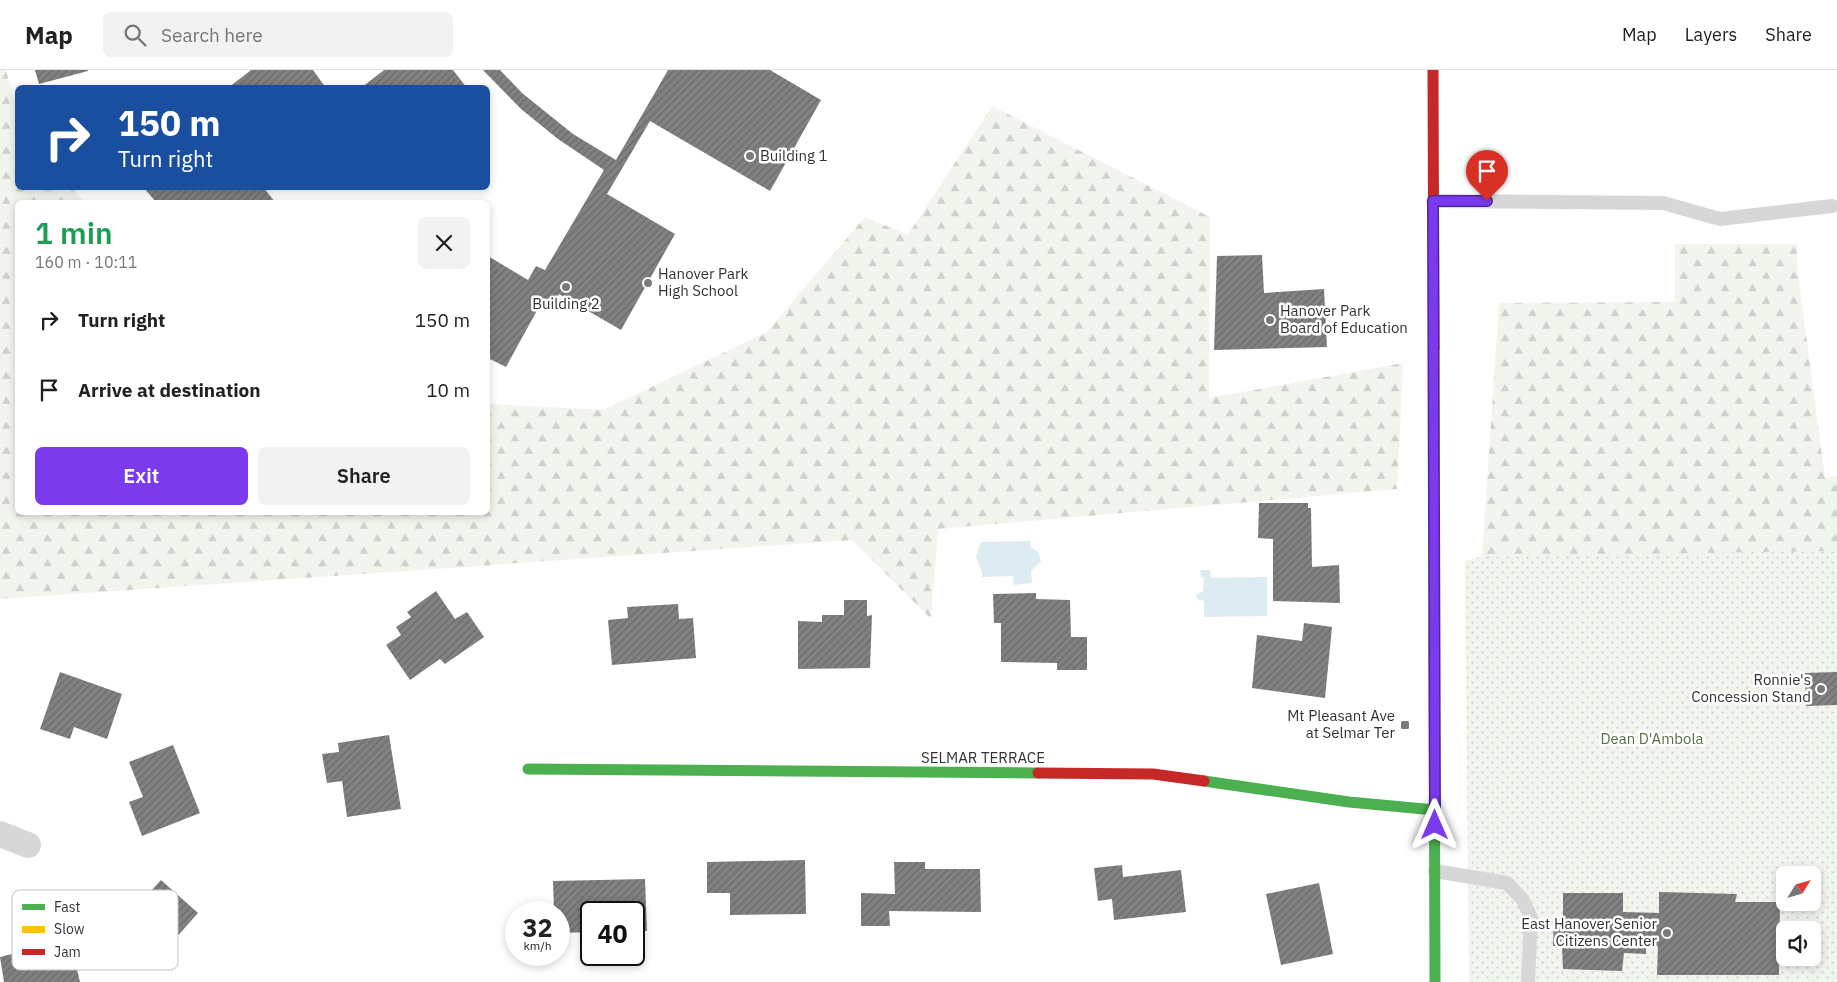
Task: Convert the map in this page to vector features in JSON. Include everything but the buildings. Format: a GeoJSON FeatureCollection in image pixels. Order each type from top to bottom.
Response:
{"type":"FeatureCollection","features":[{"type":"Feature","properties":{"kind":"street"},"geometry":{"type":"LineString","coordinates":[[1433,70],[1435,982]]}},
{"type":"Feature","properties":{"kind":"street","name":"SELMAR TERRACE"},"geometry":{"type":"LineString","coordinates":[[528,769],[1153,774],[1349,802],[1436,810]]}},
{"type":"Feature","properties":{"kind":"street"},"geometry":{"type":"LineString","coordinates":[[0,834],[28,845]]}},
{"type":"Feature","properties":{"kind":"lane"},"geometry":{"type":"LineString","coordinates":[[1433,201],[1663,203],[1720,219],[1832,206]]}},
{"type":"Feature","properties":{"kind":"lane"},"geometry":{"type":"LineString","coordinates":[[1435,871],[1508,883],[1523,900],[1530,918],[1528,982]]}},
{"type":"Feature","properties":{"kind":"green space"},"geometry":{"type":"Polygon","coordinates":[[[0,70],[6,70],[15,103],[15,190],[74,190],[83,200],[15,200],[15,515],[490,515],[490,404],[603,410],[767,332],[865,217],[908,235],[992,106],[1210,217],[1209,398],[1403,363],[1397,489],[938,529],[931,619],[852,540],[0,599],[0,70]]]}},
{"type":"Feature","properties":{"kind":"green space"},"geometry":{"type":"Polygon","coordinates":[[[1675,244],[1797,244],[1797,267],[1825,478],[1837,476],[1837,552],[1482,556],[1499,303],[1675,302],[1675,244]]]}},
{"type":"Feature","properties":{"kind":"green space","name":"Dean D'Ambola"},"geometry":{"type":"Polygon","coordinates":[[[1837,551],[1837,982],[1469,982],[1465,561],[1482,556],[1837,551]]]}},
{"type":"Feature","properties":{"kind":"shaded area"},"geometry":{"type":"Polygon","coordinates":[[[1030,541],[1031,547],[1038,552],[1041,561],[1031,571],[1032,583],[1014,585],[1013,576],[982,577],[976,557],[981,542],[1030,541]]]}},
{"type":"Feature","properties":{"kind":"shaded area"},"geometry":{"type":"Polygon","coordinates":[[[1200,570],[1210,570],[1211,578],[1267,577],[1267,616],[1204,617],[1204,601],[1197,599],[1196,595],[1203,591],[1204,577],[1201,578],[1200,570]]]}},
{"type":"Feature","properties":{"kind":"traffic: fast"},"geometry":{"type":"LineString","coordinates":[[1434,633],[1435,982]]}},
{"type":"Feature","properties":{"kind":"traffic: fast"},"geometry":{"type":"LineString","coordinates":[[528,769],[1038,773]]}},
{"type":"Feature","properties":{"kind":"traffic: fast"},"geometry":{"type":"LineString","coordinates":[[1204,781],[1349,802],[1435,810]]}},
{"type":"Feature","properties":{"kind":"traffic: slow"},"geometry":{"type":"LineString","coordinates":[[1434,348],[1434,633]]}},
{"type":"Feature","properties":{"kind":"traffic: jam"},"geometry":{"type":"LineString","coordinates":[[1433,70],[1434,348]]}},
{"type":"Feature","properties":{"kind":"traffic: jam"},"geometry":{"type":"LineString","coordinates":[[1038,773],[1153,774],[1204,781]]}},
{"type":"Feature","properties":{"kind":"place","name":"Building 1"},"geometry":{"type":"Point","coordinates":[750,156]}},
{"type":"Feature","properties":{"kind":"place","name":"Hanover Park High School"},"geometry":{"type":"Point","coordinates":[648,283]}},
{"type":"Feature","properties":{"kind":"place","name":"Building 2"},"geometry":{"type":"Point","coordinates":[566,287]}},
{"type":"Feature","properties":{"kind":"place","name":"Hanover Park Board of Education"},"geometry":{"type":"Point","coordinates":[1270,320]}},
{"type":"Feature","properties":{"kind":"place","name":"Ronnie's Concession Stand"},"geometry":{"type":"Point","coordinates":[1821,689]}},
{"type":"Feature","properties":{"kind":"place","name":"Mt Pleasant Ave at Selmar Ter"},"geometry":{"type":"Point","coordinates":[1405,725]}},
{"type":"Feature","properties":{"kind":"place","name":"East Hanover Senior Citizens Center"},"geometry":{"type":"Point","coordinates":[1667,933]}},
{"type":"Feature","properties":{"kind":"route"},"geometry":{"type":"LineString","coordinates":[[1435,825],[1433,201],[1487,201]]}}]}
